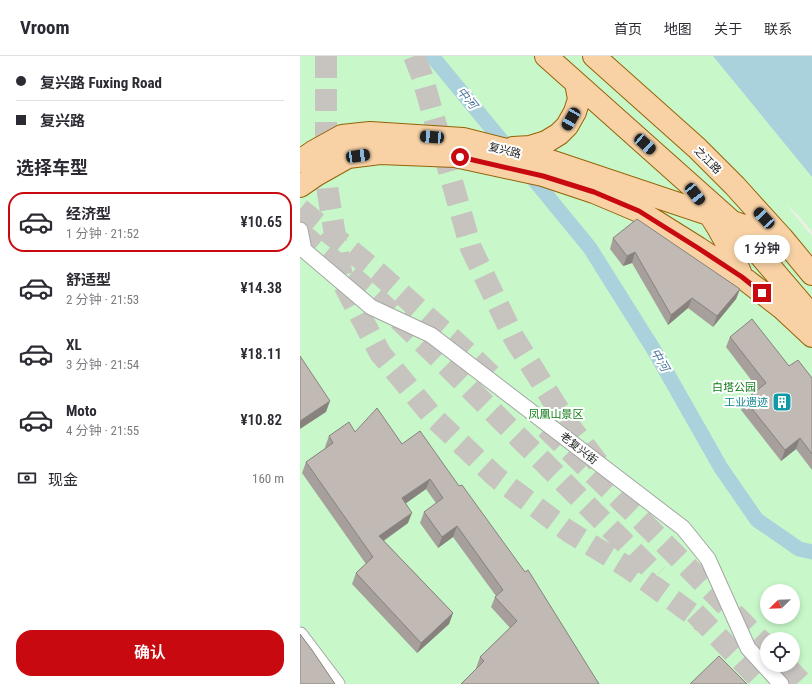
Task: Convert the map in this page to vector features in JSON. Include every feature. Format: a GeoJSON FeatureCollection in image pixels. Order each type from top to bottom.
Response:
{"type":"FeatureCollection","features":[{"type":"Feature","properties":{"kind":"main road"},"geometry":{"type":"LineString","coordinates":[[546,56],[680,175],[719,214],[812,316]]}},
{"type":"Feature","properties":{"kind":"main road","name":"之江路"},"geometry":{"type":"LineString","coordinates":[[594,56],[697,148],[735,186],[783,239],[812,274]]}},
{"type":"Feature","properties":{"kind":"main road"},"geometry":{"type":"LineString","coordinates":[[499,148],[530,147],[546,142],[559,134],[567,126],[575,112],[579,99],[576,83]]}},
{"type":"Feature","properties":{"kind":"main road","name":"复兴路"},"geometry":{"type":"LineString","coordinates":[[300,161],[342,136],[370,133],[462,148]]}},
{"type":"Feature","properties":{"kind":"main road"},"geometry":{"type":"LineString","coordinates":[[462,148],[547,168]]}},
{"type":"Feature","properties":{"kind":"main road","name":"复兴路"},"geometry":{"type":"LineString","coordinates":[[300,186],[348,158],[380,153],[462,148],[499,148],[547,168],[594,192],[639,211],[742,277],[782,308],[812,336]]}},
{"type":"Feature","properties":{"kind":"main road","name":"复兴路"},"geometry":{"type":"LineString","coordinates":[[547,168],[719,214],[783,239]]}},
{"type":"Feature","properties":{"kind":"main road"},"geometry":{"type":"LineString","coordinates":[[735,186],[719,214],[730,250],[742,277]]}},
{"type":"Feature","properties":{"kind":"main road","name":"复兴路"},"geometry":{"type":"LineString","coordinates":[[639,211],[688,218],[719,214]]}},
{"type":"Feature","properties":{"kind":"street","name":"老复兴街"},"geometry":{"type":"LineString","coordinates":[[300,230],[302,249],[371,307],[431,335],[683,528],[708,559],[748,648],[781,684]]}},
{"type":"Feature","properties":{"kind":"street"},"geometry":{"type":"LineString","coordinates":[[300,635],[337,684]]}},
{"type":"Feature","properties":{"kind":"green space","name":"凤凰山景区"},"geometry":{"type":"Polygon","coordinates":[[[300,56],[715,56],[812,177],[812,232],[798,215],[786,204],[812,236],[812,684],[300,684],[300,56]]]}},
{"type":"Feature","properties":{"kind":"water"},"geometry":{"type":"Polygon","coordinates":[[[713,56],[812,56],[812,177],[713,56]]]}},
{"type":"Feature","properties":{"kind":"building"},"geometry":{"type":"Polygon","coordinates":[[[637,219],[740,289],[717,316],[692,298],[671,315],[635,252],[627,256],[613,238],[637,219]]]}},
{"type":"Feature","properties":{"kind":"building","name":"工业遗迹"},"geometry":{"type":"Polygon","coordinates":[[[752,319],[789,366],[798,360],[812,378],[812,454],[800,438],[785,450],[745,400],[766,383],[730,337],[752,319]]]}},
{"type":"Feature","properties":{"kind":"building"},"geometry":{"type":"Polygon","coordinates":[[[300,356],[330,401],[300,421],[300,356]]]}},
{"type":"Feature","properties":{"kind":"building"},"geometry":{"type":"Polygon","coordinates":[[[377,408],[402,444],[420,431],[459,486],[462,485],[525,572],[528,570],[599,684],[461,684],[484,661],[480,657],[517,621],[495,597],[503,590],[457,526],[442,537],[424,512],[443,498],[430,479],[402,498],[412,513],[379,536],[453,613],[421,643],[356,573],[373,557],[306,462],[333,443],[329,436],[349,422],[355,432],[377,408]]]}},
{"type":"Feature","properties":{"kind":"building"},"geometry":{"type":"Polygon","coordinates":[[[300,634],[312,650],[335,684],[300,684],[300,634]]]}},
{"type":"Feature","properties":{"kind":"building"},"geometry":{"type":"Polygon","coordinates":[[[719,656],[747,684],[690,684],[719,656]]]}},
{"type":"Feature","properties":{"kind":"waterway","name":"中河"},"geometry":{"type":"LineString","coordinates":[[432,56],[502,141]]}},
{"type":"Feature","properties":{"kind":"waterway","name":"中河"},"geometry":{"type":"LineString","coordinates":[[526,170],[590,248],[654,350],[721,468],[757,520],[799,549],[812,552]]}},
{"type":"Feature","properties":{"kind":"tunnel"},"geometry":{"type":"LineString","coordinates":[[326,56],[326,171],[328,193],[343,283],[380,353],[433,417],[496,477],[568,531],[627,567],[706,624]]}},
{"type":"Feature","properties":{"kind":"tunnel"},"geometry":{"type":"LineString","coordinates":[[414,56],[422,76],[471,248],[514,338],[565,420],[598,463]]}},
{"type":"Feature","properties":{"kind":"tunnel"},"geometry":{"type":"LineString","coordinates":[[300,209],[377,272],[494,378]]}},
{"type":"Feature","properties":{"kind":"tunnel"},"geometry":{"type":"LineString","coordinates":[[300,232],[370,292],[443,362],[657,575]]}},
{"type":"Feature","properties":{"kind":"tunnel"},"geometry":{"type":"LineString","coordinates":[[546,428],[644,523],[760,640]]}},
{"type":"Feature","properties":{"kind":"tunnel"},"geometry":{"type":"LineString","coordinates":[[695,613],[764,684]]}},
{"type":"Feature","properties":{"kind":"tunnel"},"geometry":{"type":"LineString","coordinates":[[792,672],[803,684]]}},
{"type":"Feature","properties":{"kind":"place","name":"工业遗迹"},"geometry":{"type":"Point","coordinates":[782,402]}},
{"type":"Feature","properties":{"kind":"route"},"geometry":{"type":"LineString","coordinates":[[460,157],[543,176],[594,192],[639,211],[742,277],[762,293]]}},
{"type":"Feature","properties":{"kind":"park label","name":"白塔公园"},"geometry":{"type":"Point","coordinates":[734,387]}}]}
